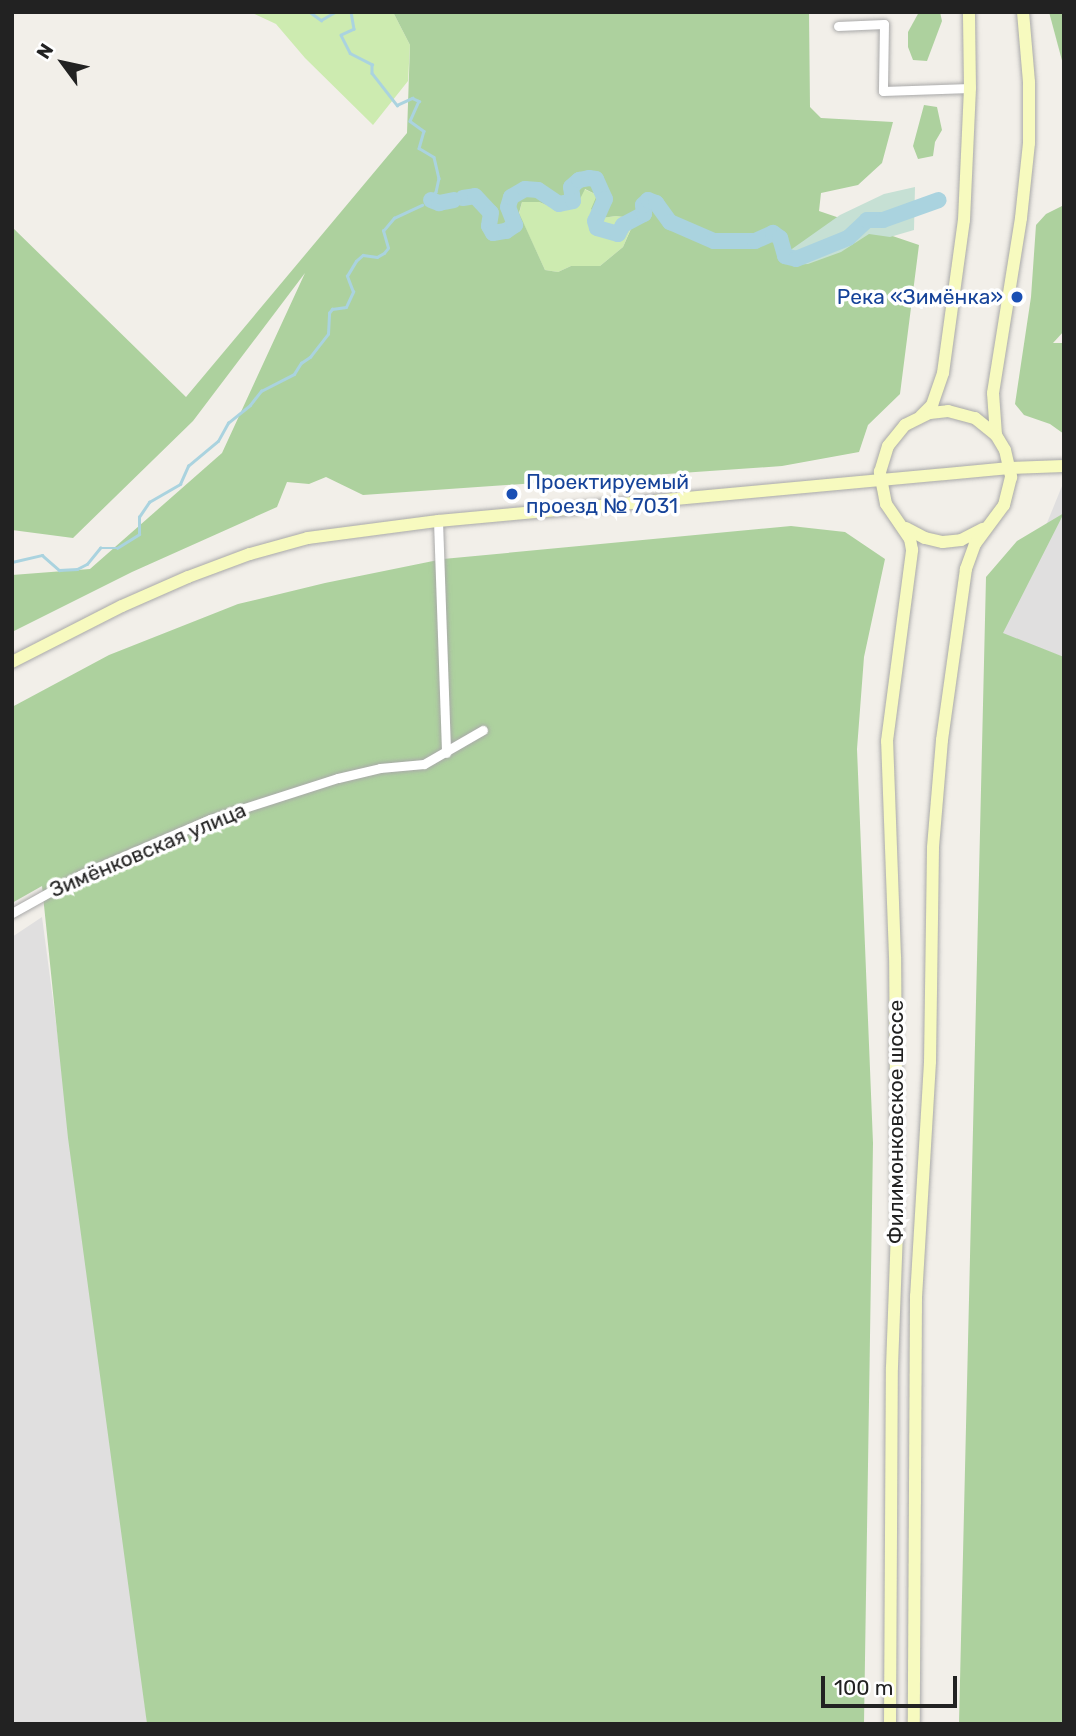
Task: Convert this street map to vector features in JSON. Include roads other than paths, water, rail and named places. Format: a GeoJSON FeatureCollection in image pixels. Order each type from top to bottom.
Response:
{"type":"FeatureCollection","features":[{"type":"Feature","properties":{"kind":"main road"},"geometry":{"type":"LineString","coordinates":[[880,481],[882,463],[893,438],[921,416],[938,392],[956,289],[964,220],[970,88],[969,12]]}},
{"type":"Feature","properties":{"kind":"main road"},"geometry":{"type":"LineString","coordinates":[[996,435],[993,393],[1021,218],[1029,143],[1029,82],[1023,12]]}},
{"type":"Feature","properties":{"kind":"main road"},"geometry":{"type":"LineString","coordinates":[[921,416],[948,411],[983,423],[996,435],[1005,450],[1010,468]]}},
{"type":"Feature","properties":{"kind":"main road"},"geometry":{"type":"LineString","coordinates":[[12,662],[122,606],[250,554],[320,536],[438,521],[1010,468],[1064,466]]}},
{"type":"Feature","properties":{"kind":"main road","name":"Филимонковское шоссе"},"geometry":{"type":"LineString","coordinates":[[914,1724],[915,1296],[930,1062],[933,848],[942,740],[966,569],[975,544],[999,513],[1008,496],[1010,468]]}},
{"type":"Feature","properties":{"kind":"main road","name":"Филимонковское шоссе"},"geometry":{"type":"LineString","coordinates":[[880,481],[886,504],[910,539],[912,550],[887,741],[895,957],[897,1228],[892,1367],[890,1724]]}},
{"type":"Feature","properties":{"kind":"main road"},"geometry":{"type":"LineString","coordinates":[[901,524],[916,535],[943,542],[961,540],[987,527]]}},
{"type":"Feature","properties":{"kind":"street"},"geometry":{"type":"LineString","coordinates":[[838,26],[884,24],[883,91],[970,88]]}},
{"type":"Feature","properties":{"kind":"street"},"geometry":{"type":"LineString","coordinates":[[438,521],[446,753]]}},
{"type":"Feature","properties":{"kind":"street","name":"Зимёнковская улица"},"geometry":{"type":"LineString","coordinates":[[12,913],[80,875],[210,819],[338,778],[380,768],[424,764],[483,730]]}},
{"type":"Feature","properties":{"kind":"waterway"},"geometry":{"type":"LineString","coordinates":[[310,12],[321,20],[335,12]]}},
{"type":"Feature","properties":{"kind":"waterway"},"geometry":{"type":"LineString","coordinates":[[351,12],[354,29],[341,35],[350,53],[372,64],[372,73],[397,105],[412,98],[419,101],[410,121],[424,131],[419,148],[434,157],[439,178],[436,192],[429,201]]}},
{"type":"Feature","properties":{"kind":"waterway"},"geometry":{"type":"LineString","coordinates":[[463,198],[475,196],[491,213],[489,226],[493,233],[506,231],[515,225],[508,207],[511,197],[525,189],[538,190],[559,204],[573,201],[571,187],[579,180],[596,179],[605,199],[595,221],[597,228],[618,234],[623,225],[644,214],[643,205],[648,200],[656,203],[670,222],[714,241],[755,241],[773,233],[780,238],[785,256],[796,259],[848,238],[867,220],[883,220],[939,200]]}},
{"type":"Feature","properties":{"kind":"waterway"},"geometry":{"type":"LineString","coordinates":[[431,200],[439,203],[454,200]]}},
{"type":"Feature","properties":{"kind":"waterway"},"geometry":{"type":"LineString","coordinates":[[12,562],[42,555],[59,570],[77,569],[87,564],[100,548],[117,548],[139,534],[139,517],[149,502],[180,484],[188,466],[218,441],[228,423],[250,405],[261,391],[294,374],[301,363],[310,357],[328,334],[329,313],[332,309],[346,307],[353,292],[347,276],[356,261],[363,255],[377,257],[384,253],[388,248],[383,231],[394,218],[422,205]]}},
{"type":"Feature","properties":{"kind":"place","name":"Река «Зимёнка»"},"geometry":{"type":"Point","coordinates":[1017,297]}},
{"type":"Feature","properties":{"kind":"place","name":"Проектируемый проезд № 7031"},"geometry":{"type":"Point","coordinates":[512,494]}}]}
